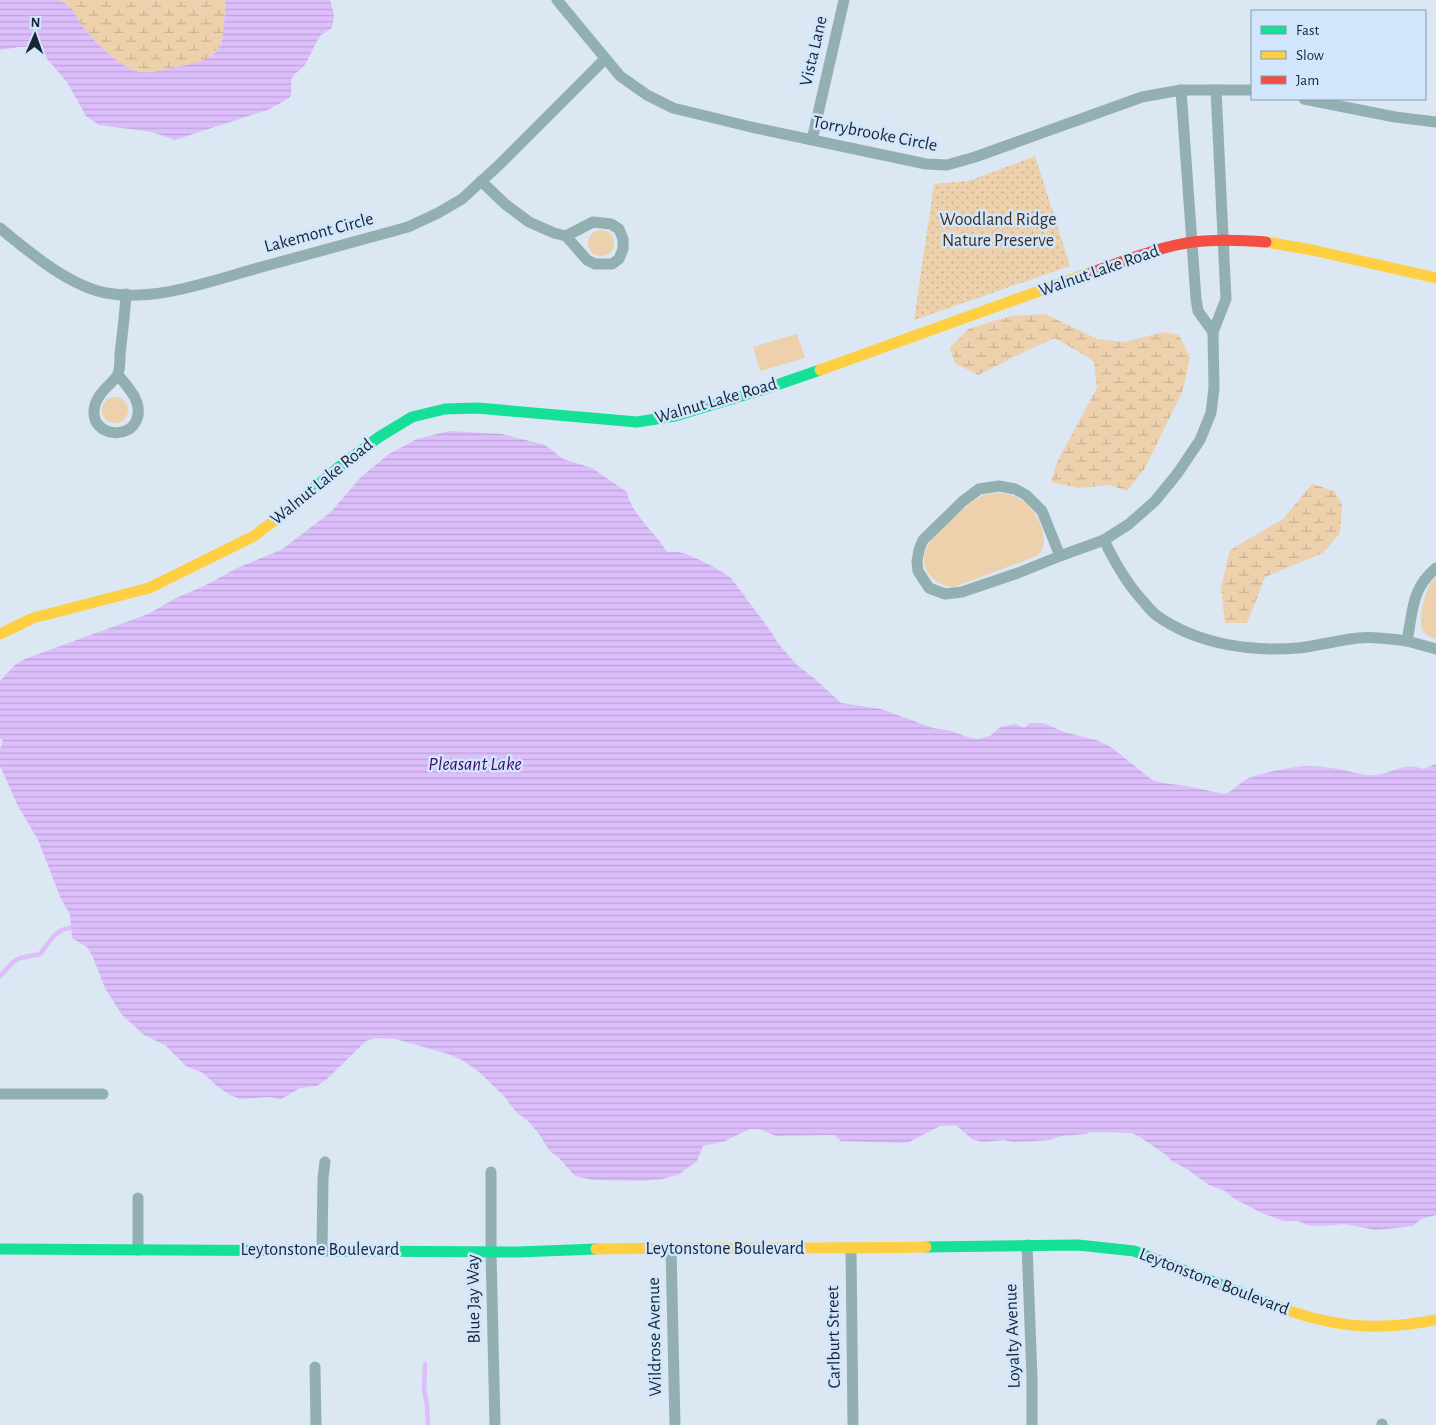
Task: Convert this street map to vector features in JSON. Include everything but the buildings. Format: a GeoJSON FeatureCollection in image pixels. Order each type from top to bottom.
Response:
{"type":"FeatureCollection","features":[{"type":"Feature","properties":{"kind":"street","name":"Torrybrooke Circle"},"geometry":{"type":"LineString","coordinates":[[556,0],[620,76],[647,95],[673,108],[893,159],[926,164],[948,165],[975,157],[1142,97],[1180,90],[1251,90]]}},
{"type":"Feature","properties":{"kind":"street","name":"Vista Lane"},"geometry":{"type":"LineString","coordinates":[[812,140],[844,0]]}},
{"type":"Feature","properties":{"kind":"street","name":"Lakemont Circle"},"geometry":{"type":"LineString","coordinates":[[0,228],[43,263],[77,282],[106,293],[154,294],[198,284],[408,227],[462,199],[606,59]]}},
{"type":"Feature","properties":{"kind":"street"},"geometry":{"type":"LineString","coordinates":[[1180,90],[1196,299],[1198,311],[1213,332]]}},
{"type":"Feature","properties":{"kind":"street"},"geometry":{"type":"LineString","coordinates":[[1060,556],[1047,522],[1038,507],[1026,495],[1014,489],[989,486],[979,489],[963,501],[923,540],[917,561],[918,572],[929,588],[945,594],[962,592],[1018,573],[1104,540],[1129,524],[1155,501],[1177,474],[1200,440],[1210,413],[1214,388],[1213,332],[1226,299],[1216,90]]}},
{"type":"Feature","properties":{"kind":"street"},"geometry":{"type":"LineString","coordinates":[[1309,100],[1395,117],[1436,122]]}},
{"type":"Feature","properties":{"kind":"street"},"geometry":{"type":"LineString","coordinates":[[481,182],[505,204],[529,222],[566,236],[588,260],[595,264],[612,264],[619,259],[623,249],[623,239],[619,229],[611,224],[593,222],[566,236]]}},
{"type":"Feature","properties":{"kind":"street","name":"Walnut Lake Road"},"geometry":{"type":"LineString","coordinates":[[0,634],[32,618],[148,588],[194,568],[254,536],[293,508],[378,437],[412,417],[445,409],[476,408],[637,422],[676,416],[765,389],[1132,258],[1192,242],[1245,240],[1276,244],[1436,278]]}},
{"type":"Feature","properties":{"kind":"street"},"geometry":{"type":"LineString","coordinates":[[118,375],[133,394],[137,402],[138,413],[137,419],[131,427],[117,433],[100,427],[94,418],[94,410],[96,400],[118,375],[126,294]]}},
{"type":"Feature","properties":{"kind":"street"},"geometry":{"type":"LineString","coordinates":[[1104,540],[1116,566],[1132,589],[1155,614],[1178,627],[1212,642],[1251,647],[1295,648],[1320,646],[1358,638],[1384,638],[1407,641],[1436,649]]}},
{"type":"Feature","properties":{"kind":"street"},"geometry":{"type":"LineString","coordinates":[[1407,641],[1417,590],[1425,577],[1436,568]]}},
{"type":"Feature","properties":{"kind":"street"},"geometry":{"type":"LineString","coordinates":[[0,1094],[103,1094]]}},
{"type":"Feature","properties":{"kind":"street"},"geometry":{"type":"LineString","coordinates":[[322,1250],[322,1196],[325,1162]]}},
{"type":"Feature","properties":{"kind":"street","name":"Blue Jay Way"},"geometry":{"type":"LineString","coordinates":[[491,1172],[495,1425]]}},
{"type":"Feature","properties":{"kind":"street"},"geometry":{"type":"LineString","coordinates":[[138,1198],[138,1250]]}},
{"type":"Feature","properties":{"kind":"street","name":"Leytonstone Boulevard"},"geometry":{"type":"LineString","coordinates":[[0,1249],[491,1252],[671,1248],[850,1249],[987,1245],[1078,1245],[1134,1251],[1284,1309],[1336,1324],[1362,1328],[1389,1328],[1436,1320]]}},
{"type":"Feature","properties":{"kind":"street","name":"Loyalty Avenue"},"geometry":{"type":"LineString","coordinates":[[1027,1245],[1032,1425]]}},
{"type":"Feature","properties":{"kind":"street","name":"Wildrose Avenue"},"geometry":{"type":"LineString","coordinates":[[671,1248],[675,1425]]}},
{"type":"Feature","properties":{"kind":"street","name":"Carlburt Street"},"geometry":{"type":"LineString","coordinates":[[850,1249],[852,1425]]}},
{"type":"Feature","properties":{"kind":"street"},"geometry":{"type":"LineString","coordinates":[[314,1367],[316,1425]]}},
{"type":"Feature","properties":{"kind":"green space"},"geometry":{"type":"Polygon","coordinates":[[[58,0],[226,0],[223,37],[217,50],[200,63],[157,71],[135,71],[119,62],[102,48],[83,27],[70,7],[58,0]]]}},
{"type":"Feature","properties":{"kind":"green space","name":"Woodland Ridge Nature Preserve"},"geometry":{"type":"Polygon","coordinates":[[[1035,156],[1070,266],[914,320],[934,184],[969,181],[1035,156]]]}},
{"type":"Feature","properties":{"kind":"green space"},"geometry":{"type":"Polygon","coordinates":[[[601,230],[610,234],[614,243],[610,252],[601,256],[592,252],[588,243],[592,234],[601,230]]]}},
{"type":"Feature","properties":{"kind":"green space"},"geometry":{"type":"Polygon","coordinates":[[[1045,314],[1097,339],[1125,342],[1163,332],[1179,335],[1190,357],[1183,390],[1145,468],[1127,491],[1110,485],[1079,488],[1051,482],[1057,462],[1097,388],[1094,361],[1055,338],[978,375],[955,363],[950,348],[968,329],[1011,316],[1045,314]]]}},
{"type":"Feature","properties":{"kind":"green space"},"geometry":{"type":"Polygon","coordinates":[[[797,334],[805,358],[760,371],[753,347],[797,334]]]}},
{"type":"Feature","properties":{"kind":"green space"},"geometry":{"type":"Polygon","coordinates":[[[115,397],[124,401],[128,410],[124,419],[115,423],[106,419],[102,410],[106,401],[115,397]]]}},
{"type":"Feature","properties":{"kind":"green space"},"geometry":{"type":"Polygon","coordinates":[[[1312,484],[1334,491],[1342,504],[1340,533],[1323,553],[1265,577],[1247,623],[1225,623],[1221,588],[1230,550],[1283,519],[1312,484]]]}},
{"type":"Feature","properties":{"kind":"green space"},"geometry":{"type":"Polygon","coordinates":[[[994,493],[1013,496],[1029,507],[1042,528],[1044,543],[1042,550],[1037,556],[954,587],[943,585],[936,581],[928,573],[924,562],[931,541],[939,531],[976,499],[994,493]]]}},
{"type":"Feature","properties":{"kind":"green space"},"geometry":{"type":"Polygon","coordinates":[[[1436,577],[1436,639],[1424,632],[1421,618],[1426,594],[1436,577]]]}},
{"type":"Feature","properties":{"kind":"water"},"geometry":{"type":"Polygon","coordinates":[[[0,0],[58,0],[63,2],[73,11],[88,33],[110,55],[127,67],[143,72],[158,71],[197,62],[208,58],[216,52],[223,37],[226,0],[330,0],[334,15],[332,28],[321,35],[305,65],[291,79],[291,95],[289,98],[270,109],[175,140],[152,132],[99,125],[86,116],[67,82],[48,60],[35,50],[28,47],[19,47],[0,50],[0,0]]]}},
{"type":"Feature","properties":{"kind":"water","name":"Pleasant Lake"},"geometry":{"type":"Polygon","coordinates":[[[449,431],[502,434],[545,445],[563,459],[592,468],[627,492],[633,508],[667,552],[679,552],[691,556],[731,578],[777,642],[796,664],[841,703],[881,709],[933,728],[952,731],[970,738],[979,739],[990,736],[1004,726],[1016,724],[1024,728],[1030,723],[1043,723],[1064,732],[1099,741],[1111,747],[1152,780],[1224,794],[1247,779],[1306,766],[1371,775],[1410,766],[1423,769],[1436,764],[1436,1215],[1421,1219],[1413,1226],[1376,1230],[1344,1224],[1321,1226],[1307,1225],[1298,1221],[1283,1221],[1262,1213],[1233,1198],[1225,1191],[1209,1185],[1132,1133],[1090,1132],[1087,1134],[1060,1136],[1050,1140],[982,1142],[972,1139],[957,1126],[953,1125],[940,1126],[909,1142],[902,1143],[841,1141],[834,1135],[776,1136],[759,1129],[750,1129],[725,1141],[703,1146],[697,1161],[678,1175],[643,1181],[593,1180],[575,1176],[549,1150],[529,1122],[515,1111],[505,1097],[478,1071],[462,1060],[448,1054],[396,1039],[375,1038],[366,1041],[327,1079],[317,1086],[300,1088],[281,1099],[268,1097],[240,1099],[218,1087],[203,1073],[186,1066],[165,1045],[144,1035],[122,1015],[105,988],[87,947],[72,938],[70,914],[61,899],[38,840],[18,806],[0,766],[0,750],[3,740],[0,739],[0,681],[15,665],[25,659],[148,614],[237,568],[281,550],[331,512],[361,477],[389,454],[417,439],[449,431]]]}},
{"type":"Feature","properties":{"kind":"waterway"},"geometry":{"type":"LineString","coordinates":[[0,976],[13,962],[20,958],[40,954],[57,934],[71,928]]}},
{"type":"Feature","properties":{"kind":"waterway"},"geometry":{"type":"LineString","coordinates":[[425,1364],[424,1390],[428,1425]]}},
{"type":"Feature","properties":{"kind":"traffic: fast"},"geometry":{"type":"LineString","coordinates":[[292,507],[339,467],[379,437],[412,417],[445,409],[477,408],[637,422],[675,416],[820,370]]}},
{"type":"Feature","properties":{"kind":"traffic: fast"},"geometry":{"type":"LineString","coordinates":[[926,1247],[1078,1245],[1134,1251],[1271,1304]]}},
{"type":"Feature","properties":{"kind":"traffic: fast"},"geometry":{"type":"LineString","coordinates":[[0,1249],[518,1252],[596,1249]]}},
{"type":"Feature","properties":{"kind":"traffic: slow"},"geometry":{"type":"LineString","coordinates":[[1266,242],[1312,250],[1436,278]]}},
{"type":"Feature","properties":{"kind":"traffic: slow"},"geometry":{"type":"LineString","coordinates":[[820,370],[1092,272]]}},
{"type":"Feature","properties":{"kind":"traffic: slow"},"geometry":{"type":"LineString","coordinates":[[0,634],[33,618],[149,588],[254,536],[292,507]]}},
{"type":"Feature","properties":{"kind":"traffic: slow"},"geometry":{"type":"LineString","coordinates":[[596,1249],[926,1247]]}},
{"type":"Feature","properties":{"kind":"traffic: slow"},"geometry":{"type":"LineString","coordinates":[[1271,1304],[1312,1318],[1352,1325],[1393,1326],[1436,1320]]}},
{"type":"Feature","properties":{"kind":"traffic: jam"},"geometry":{"type":"LineString","coordinates":[[1092,272],[1180,244],[1211,240],[1266,242]]}}]}
